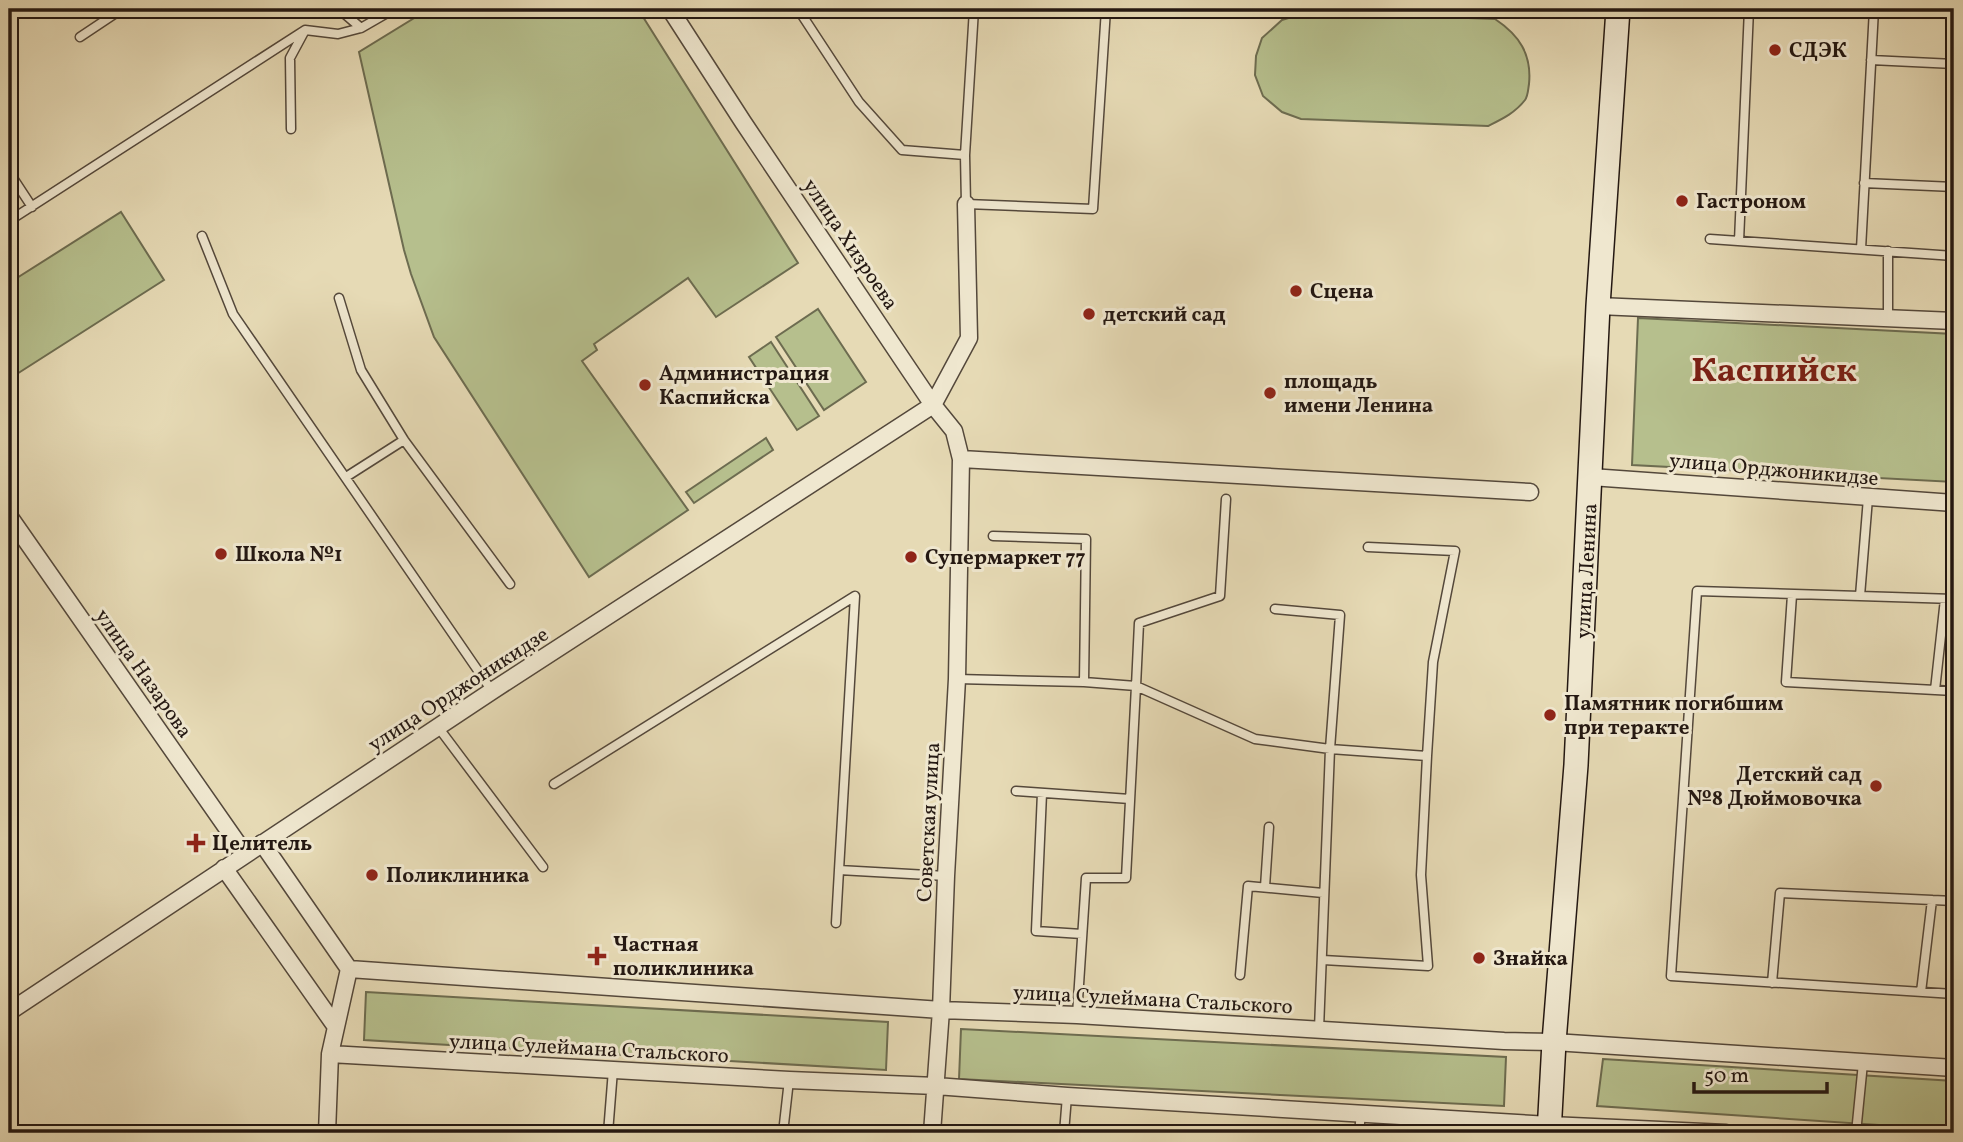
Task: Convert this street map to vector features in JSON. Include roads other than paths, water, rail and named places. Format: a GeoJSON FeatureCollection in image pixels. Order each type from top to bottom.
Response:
{"type":"FeatureCollection","features":[{"type":"Feature","properties":{"kind":"street","name":"улица Хизроева"},"geometry":{"type":"LineString","coordinates":[[670,9],[933,405],[954,431],[961,459],[959,513]]}},
{"type":"Feature","properties":{"kind":"street","name":"улица Ленина"},"geometry":{"type":"LineString","coordinates":[[1550,1129],[1554,1042],[1576,765],[1598,306],[1618,9]]}},
{"type":"Feature","properties":{"kind":"street"},"geometry":{"type":"LineString","coordinates":[[933,405],[969,338],[966,204]]}},
{"type":"Feature","properties":{"kind":"street"},"geometry":{"type":"LineString","coordinates":[[1598,306],[1954,321]]}},
{"type":"Feature","properties":{"kind":"street","name":"улица Орджоникидзе"},"geometry":{"type":"LineString","coordinates":[[9,1012],[492,691],[933,405]]}},
{"type":"Feature","properties":{"kind":"street"},"geometry":{"type":"LineString","coordinates":[[961,459],[1530,492]]}},
{"type":"Feature","properties":{"kind":"street","name":"улица Орджоникидзе"},"geometry":{"type":"LineString","coordinates":[[1591,477],[1868,499],[1954,503]]}},
{"type":"Feature","properties":{"kind":"street","name":"Советская улица"},"geometry":{"type":"LineString","coordinates":[[932,1128],[941,1010],[957,679],[959,513]]}},
{"type":"Feature","properties":{"kind":"street","name":"улица Назарова"},"geometry":{"type":"LineString","coordinates":[[9,516],[245,854]]}},
{"type":"Feature","properties":{"kind":"street"},"geometry":{"type":"LineString","coordinates":[[262,843],[349,969],[330,1054],[327,1133]]}},
{"type":"Feature","properties":{"kind":"street"},"geometry":{"type":"LineString","coordinates":[[224,868],[336,1027]]}},
{"type":"Feature","properties":{"kind":"street","name":"улица Сулеймана Стальского"},"geometry":{"type":"LineString","coordinates":[[349,969],[941,1010],[1554,1042],[1954,1068]]}},
{"type":"Feature","properties":{"kind":"street","name":"улица Сулеймана Стальского"},"geometry":{"type":"LineString","coordinates":[[330,1054],[936,1086],[1360,1113],[1550,1129],[1726,1133]]}},
{"type":"Feature","properties":{"kind":"lane"},"geometry":{"type":"LineString","coordinates":[[80,37],[122,9]]}},
{"type":"Feature","properties":{"kind":"lane"},"geometry":{"type":"LineString","coordinates":[[339,9],[361,28]]}},
{"type":"Feature","properties":{"kind":"lane"},"geometry":{"type":"LineString","coordinates":[[9,221],[305,30],[338,34],[361,28],[394,9]]}},
{"type":"Feature","properties":{"kind":"lane"},"geometry":{"type":"LineString","coordinates":[[798,9],[859,102],[902,150],[965,156]]}},
{"type":"Feature","properties":{"kind":"lane"},"geometry":{"type":"LineString","coordinates":[[974,9],[965,156],[966,204],[1093,209],[1106,9]]}},
{"type":"Feature","properties":{"kind":"lane"},"geometry":{"type":"LineString","coordinates":[[1738,241],[1749,9]]}},
{"type":"Feature","properties":{"kind":"lane"},"geometry":{"type":"LineString","coordinates":[[1861,249],[1874,9]]}},
{"type":"Feature","properties":{"kind":"lane"},"geometry":{"type":"LineString","coordinates":[[291,129],[290,58],[305,30]]}},
{"type":"Feature","properties":{"kind":"lane"},"geometry":{"type":"LineString","coordinates":[[1871,60],[1954,64]]}},
{"type":"Feature","properties":{"kind":"lane"},"geometry":{"type":"LineString","coordinates":[[9,173],[32,207]]}},
{"type":"Feature","properties":{"kind":"lane"},"geometry":{"type":"LineString","coordinates":[[1864,183],[1954,187]]}},
{"type":"Feature","properties":{"kind":"lane"},"geometry":{"type":"LineString","coordinates":[[202,236],[233,314],[492,691]]}},
{"type":"Feature","properties":{"kind":"lane"},"geometry":{"type":"LineString","coordinates":[[1710,239],[1954,256]]}},
{"type":"Feature","properties":{"kind":"lane"},"geometry":{"type":"LineString","coordinates":[[1888,251],[1888,318]]}},
{"type":"Feature","properties":{"kind":"lane"},"geometry":{"type":"LineString","coordinates":[[340,298],[361,370],[404,440],[510,584]]}},
{"type":"Feature","properties":{"kind":"lane"},"geometry":{"type":"LineString","coordinates":[[346,477],[404,440]]}},
{"type":"Feature","properties":{"kind":"lane"},"geometry":{"type":"LineString","coordinates":[[1077,1015],[1086,878],[1126,878],[1139,623],[1220,596],[1226,499]]}},
{"type":"Feature","properties":{"kind":"lane"},"geometry":{"type":"LineString","coordinates":[[1860,596],[1868,499]]}},
{"type":"Feature","properties":{"kind":"lane"},"geometry":{"type":"LineString","coordinates":[[993,536],[1086,539],[1084,682]]}},
{"type":"Feature","properties":{"kind":"lane"},"geometry":{"type":"LineString","coordinates":[[1323,960],[1428,966],[1421,875],[1433,662],[1455,551],[1368,547]]}},
{"type":"Feature","properties":{"kind":"lane"},"geometry":{"type":"LineString","coordinates":[[1935,690],[1949,599],[1697,591],[1671,976],[1954,995]]}},
{"type":"Feature","properties":{"kind":"lane"},"geometry":{"type":"LineString","coordinates":[[1792,595],[1786,682],[1954,691]]}},
{"type":"Feature","properties":{"kind":"lane"},"geometry":{"type":"LineString","coordinates":[[554,784],[855,596],[836,923]]}},
{"type":"Feature","properties":{"kind":"lane"},"geometry":{"type":"LineString","coordinates":[[1275,609],[1340,615],[1330,749],[1319,1029]]}},
{"type":"Feature","properties":{"kind":"lane"},"geometry":{"type":"LineString","coordinates":[[957,679],[1136,686],[1255,739],[1330,749],[1427,756]]}},
{"type":"Feature","properties":{"kind":"lane"},"geometry":{"type":"LineString","coordinates":[[438,727],[543,867]]}},
{"type":"Feature","properties":{"kind":"lane"},"geometry":{"type":"LineString","coordinates":[[1016,791],[1130,799]]}},
{"type":"Feature","properties":{"kind":"lane"},"geometry":{"type":"LineString","coordinates":[[1042,793],[1036,931],[1082,934]]}},
{"type":"Feature","properties":{"kind":"lane"},"geometry":{"type":"LineString","coordinates":[[1265,887],[1269,827]]}},
{"type":"Feature","properties":{"kind":"lane"},"geometry":{"type":"LineString","coordinates":[[839,870],[946,876]]}},
{"type":"Feature","properties":{"kind":"lane"},"geometry":{"type":"LineString","coordinates":[[1240,975],[1248,886],[1323,893]]}},
{"type":"Feature","properties":{"kind":"lane"},"geometry":{"type":"LineString","coordinates":[[1772,983],[1780,893],[1954,901]]}},
{"type":"Feature","properties":{"kind":"lane"},"geometry":{"type":"LineString","coordinates":[[1921,992],[1932,900]]}},
{"type":"Feature","properties":{"kind":"lane"},"geometry":{"type":"LineString","coordinates":[[1856,1133],[1863,1063]]}},
{"type":"Feature","properties":{"kind":"lane"},"geometry":{"type":"LineString","coordinates":[[608,1133],[613,1070]]}},
{"type":"Feature","properties":{"kind":"lane"},"geometry":{"type":"LineString","coordinates":[[783,1133],[789,1080]]}},
{"type":"Feature","properties":{"kind":"lane"},"geometry":{"type":"LineString","coordinates":[[1064,1133],[1066,1096]]}},
{"type":"Feature","properties":{"kind":"lane"},"geometry":{"type":"LineString","coordinates":[[1359,1133],[1360,1113]]}},
{"type":"Feature","properties":{"kind":"place","name":"СДЭК"},"geometry":{"type":"Point","coordinates":[1775,50]}},
{"type":"Feature","properties":{"kind":"place","name":"Гастроном"},"geometry":{"type":"Point","coordinates":[1682,201]}},
{"type":"Feature","properties":{"kind":"place","name":"Сцена"},"geometry":{"type":"Point","coordinates":[1296,291]}},
{"type":"Feature","properties":{"kind":"place","name":"детский сад"},"geometry":{"type":"Point","coordinates":[1089,314]}},
{"type":"Feature","properties":{"kind":"place","name":"Администрация Каспийска"},"geometry":{"type":"Point","coordinates":[645,385]}},
{"type":"Feature","properties":{"kind":"place","name":"площадь имени Ленина"},"geometry":{"type":"Point","coordinates":[1270,393]}},
{"type":"Feature","properties":{"kind":"place","name":"Школа №1"},"geometry":{"type":"Point","coordinates":[221,554]}},
{"type":"Feature","properties":{"kind":"place","name":"Супермаркет 77"},"geometry":{"type":"Point","coordinates":[911,557]}},
{"type":"Feature","properties":{"kind":"place","name":"Памятник погибшим при теракте"},"geometry":{"type":"Point","coordinates":[1550,715]}},
{"type":"Feature","properties":{"kind":"place","name":"Детский сад №8 Дюймовочка"},"geometry":{"type":"Point","coordinates":[1876,786]}},
{"type":"Feature","properties":{"kind":"place","name":"Целитель"},"geometry":{"type":"Point","coordinates":[196,843]}},
{"type":"Feature","properties":{"kind":"place","name":"Поликлиника"},"geometry":{"type":"Point","coordinates":[372,875]}},
{"type":"Feature","properties":{"kind":"place","name":"Частная поликлиника"},"geometry":{"type":"Point","coordinates":[597,956]}},
{"type":"Feature","properties":{"kind":"place","name":"Знайка"},"geometry":{"type":"Point","coordinates":[1479,958]}},
{"type":"Feature","properties":{"kind":"district","name":"Каспийск"},"geometry":{"type":"Point","coordinates":[1774,369]}}]}
